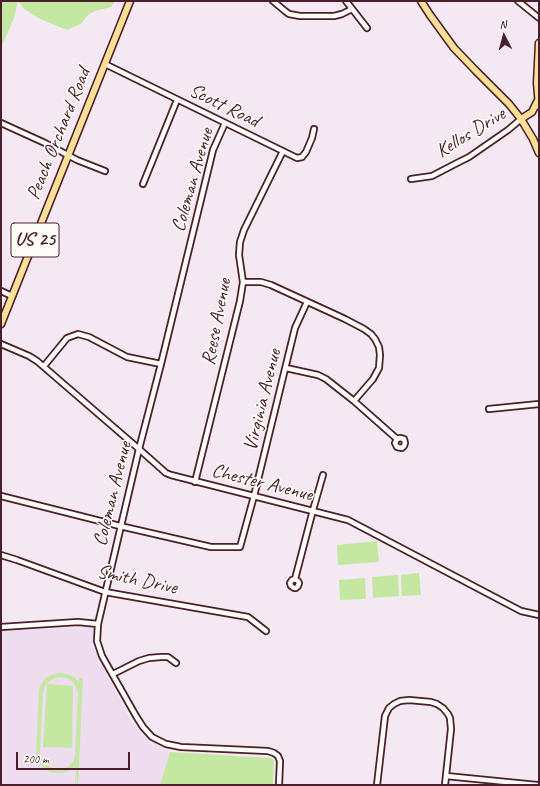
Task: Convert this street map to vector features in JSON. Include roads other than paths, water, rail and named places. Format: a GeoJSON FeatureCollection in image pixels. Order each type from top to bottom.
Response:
{"type":"FeatureCollection","features":[{"type":"Feature","properties":{"kind":"main road","name":"Peach Orchard Road"},"geometry":{"type":"LineString","coordinates":[[1,324],[130,1]]}},
{"type":"Feature","properties":{"kind":"main road"},"geometry":{"type":"LineString","coordinates":[[421,1],[433,21],[454,48],[509,104],[521,119],[533,139],[539,153]]}},
{"type":"Feature","properties":{"kind":"main road"},"geometry":{"type":"LineString","coordinates":[[539,43],[539,103]]}},
{"type":"Feature","properties":{"kind":"main road","name":"Kellos Drive"},"geometry":{"type":"LineString","coordinates":[[521,119],[532,112],[539,103]]}},
{"type":"Feature","properties":{"kind":"street"},"geometry":{"type":"LineString","coordinates":[[273,1],[289,14],[300,16],[334,16],[352,9]]}},
{"type":"Feature","properties":{"kind":"street"},"geometry":{"type":"LineString","coordinates":[[346,1],[367,28]]}},
{"type":"Feature","properties":{"kind":"street"},"geometry":{"type":"LineString","coordinates":[[518,1],[539,18]]}},
{"type":"Feature","properties":{"kind":"street","name":"Scott Road"},"geometry":{"type":"LineString","coordinates":[[105,64],[296,158],[302,157],[308,149],[314,129]]}},
{"type":"Feature","properties":{"kind":"street"},"geometry":{"type":"LineString","coordinates":[[143,184],[177,100]]}},
{"type":"Feature","properties":{"kind":"street","name":"Kellos Drive"},"geometry":{"type":"LineString","coordinates":[[411,179],[432,176],[457,164],[508,130],[521,119]]}},
{"type":"Feature","properties":{"kind":"street"},"geometry":{"type":"LineString","coordinates":[[1,123],[78,160],[106,171]]}},
{"type":"Feature","properties":{"kind":"street","name":"Coleman Avenue"},"geometry":{"type":"LineString","coordinates":[[225,123],[213,150],[120,526],[98,624],[97,638],[102,656],[144,727],[152,737],[172,746],[274,753],[278,756],[280,761],[279,785]]}},
{"type":"Feature","properties":{"kind":"street","name":"Reese Avenue"},"geometry":{"type":"LineString","coordinates":[[195,482],[240,301],[243,282],[239,255],[240,242],[244,230],[283,152]]}},
{"type":"Feature","properties":{"kind":"street"},"geometry":{"type":"LineString","coordinates":[[243,282],[261,282],[267,284],[345,319],[371,334],[379,347],[379,368],[373,379],[354,401]]}},
{"type":"Feature","properties":{"kind":"street"},"geometry":{"type":"LineString","coordinates":[[1,291],[12,296]]}},
{"type":"Feature","properties":{"kind":"street","name":"Virginia Avenue"},"geometry":{"type":"LineString","coordinates":[[1,496],[211,547],[240,547],[295,328],[307,302]]}},
{"type":"Feature","properties":{"kind":"street"},"geometry":{"type":"LineString","coordinates":[[44,366],[67,338],[78,334],[89,337],[127,357],[161,364]]}},
{"type":"Feature","properties":{"kind":"street","name":"Chester Avenue"},"geometry":{"type":"LineString","coordinates":[[1,344],[29,356],[44,366],[166,472],[195,482],[313,510],[348,520],[521,611],[539,615]]}},
{"type":"Feature","properties":{"kind":"street"},"geometry":{"type":"LineString","coordinates":[[286,368],[322,377],[354,401],[397,439]]}},
{"type":"Feature","properties":{"kind":"street"},"geometry":{"type":"LineString","coordinates":[[489,409],[539,404]]}},
{"type":"Feature","properties":{"kind":"street"},"geometry":{"type":"LineString","coordinates":[[296,579],[323,475]]}},
{"type":"Feature","properties":{"kind":"street","name":"Smith Drive"},"geometry":{"type":"LineString","coordinates":[[1,555],[105,592],[248,617],[266,631]]}},
{"type":"Feature","properties":{"kind":"street"},"geometry":{"type":"LineString","coordinates":[[1,627],[78,622],[98,624]]}},
{"type":"Feature","properties":{"kind":"street"},"geometry":{"type":"LineString","coordinates":[[113,674],[139,661],[149,658],[168,657],[176,663]]}},
{"type":"Feature","properties":{"kind":"street"},"geometry":{"type":"LineString","coordinates":[[377,785],[386,712],[391,706],[404,700],[434,703],[443,708],[450,718],[451,729],[445,785]]}},
{"type":"Feature","properties":{"kind":"street"},"geometry":{"type":"LineString","coordinates":[[446,776],[496,783],[537,785]]}}]}
